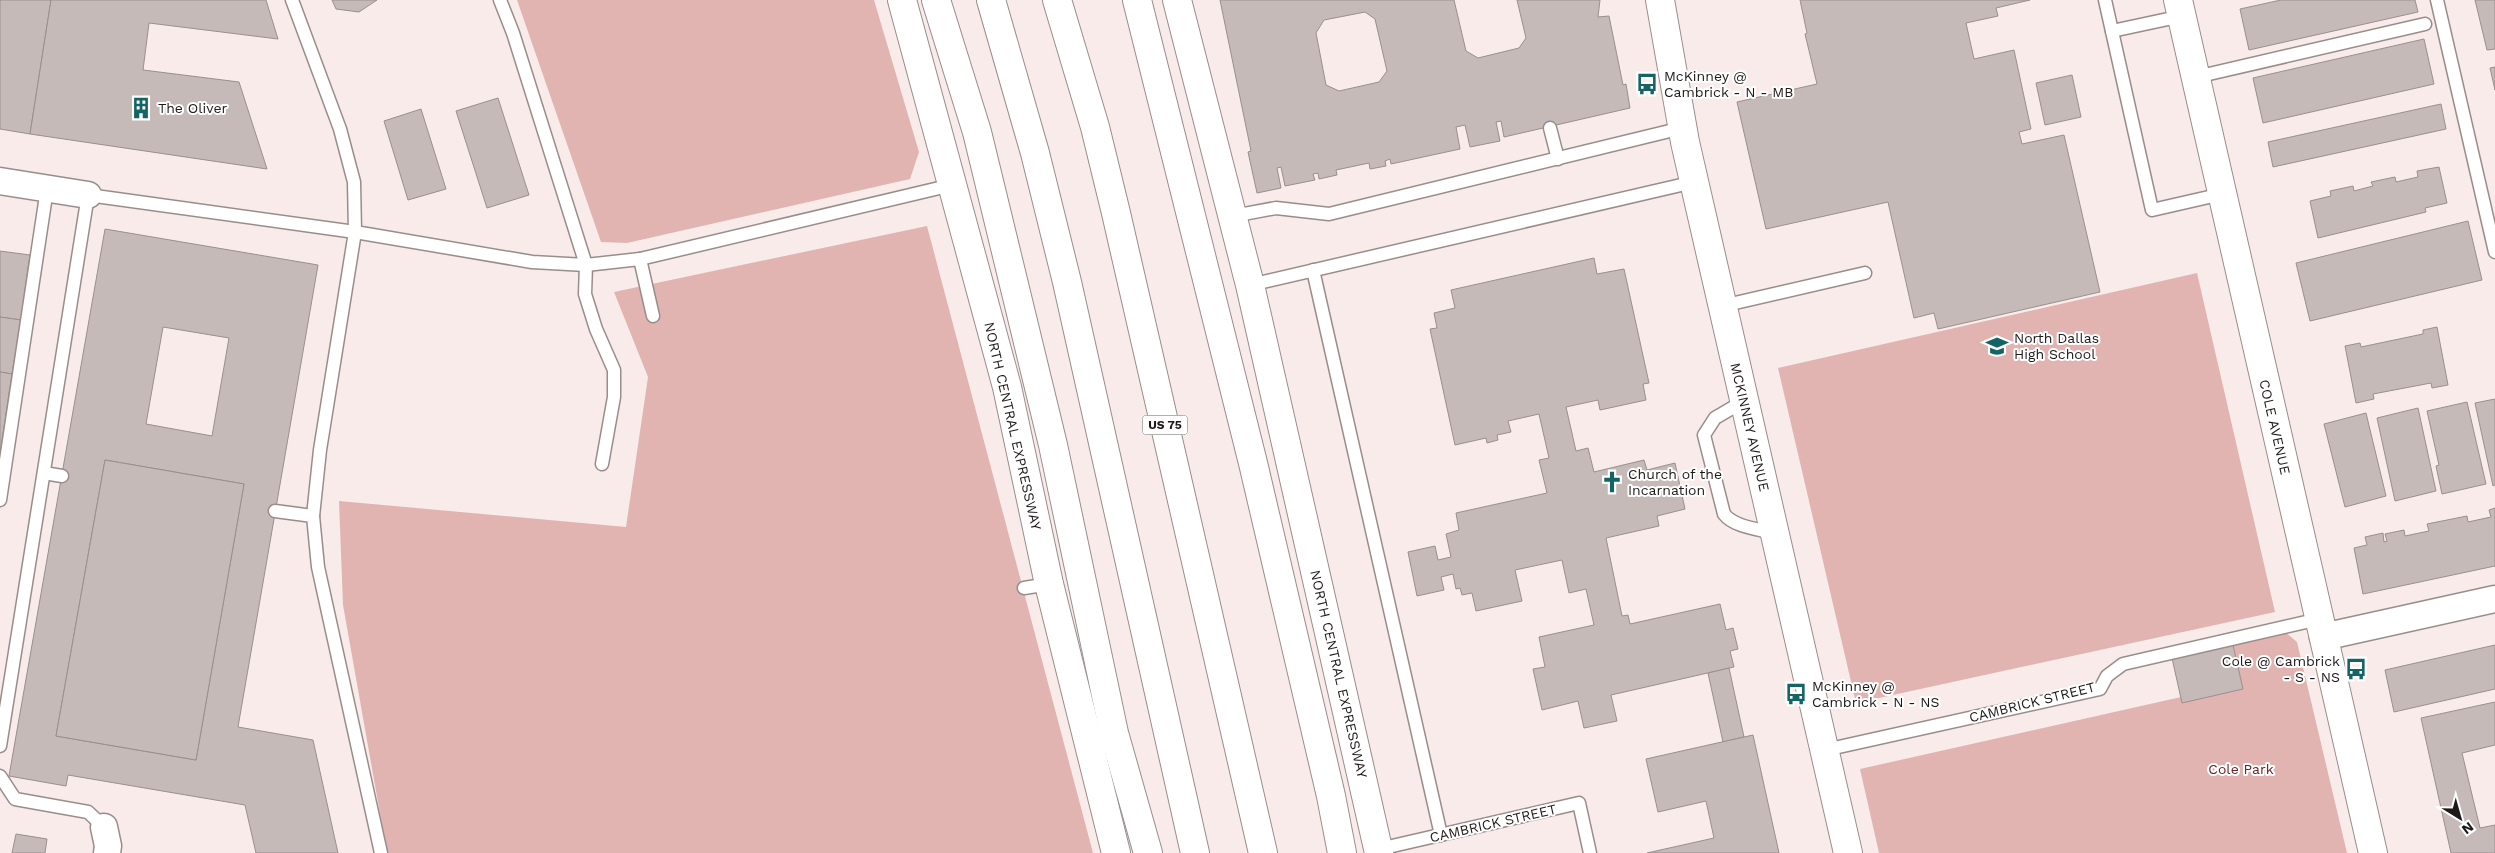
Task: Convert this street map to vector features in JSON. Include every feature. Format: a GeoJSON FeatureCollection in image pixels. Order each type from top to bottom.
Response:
{"type":"FeatureCollection","features":[{"type":"Feature","properties":{"kind":"main road","name":"NORTH CENTRAL EXPRESSWAY"},"geometry":{"type":"LineString","coordinates":[[902,0],[1007,387],[1036,586],[1116,853]]}},
{"type":"Feature","properties":{"kind":"main road"},"geometry":{"type":"LineString","coordinates":[[936,0],[977,132],[1071,526],[1114,733],[1148,853]]}},
{"type":"Feature","properties":{"kind":"main road"},"geometry":{"type":"LineString","coordinates":[[991,0],[1035,153],[1067,282],[1195,853]]}},
{"type":"Feature","properties":{"kind":"main road","name":"US 75"},"geometry":{"type":"LineString","coordinates":[[1057,0],[1088,101],[1116,213],[1263,853]]}},
{"type":"Feature","properties":{"kind":"main road"},"geometry":{"type":"LineString","coordinates":[[1137,0],[1253,463],[1332,796],[1342,853]]}},
{"type":"Feature","properties":{"kind":"main road","name":"NORTH CENTRAL EXPRESSWAY"},"geometry":{"type":"LineString","coordinates":[[1177,0],[1250,284],[1379,851]]}},
{"type":"Feature","properties":{"kind":"main road","name":"MCKINNEY AVENUE"},"geometry":{"type":"LineString","coordinates":[[1660,0],[1682,128],[1773,533],[1848,853]]}},
{"type":"Feature","properties":{"kind":"main road","name":"COLE AVENUE"},"geometry":{"type":"LineString","coordinates":[[2180,8],[2373,853]]}},
{"type":"Feature","properties":{"kind":"street"},"geometry":{"type":"LineString","coordinates":[[0,181],[88,196]]}},
{"type":"Feature","properties":{"kind":"street","name":"CAMBRICK STREET"},"geometry":{"type":"LineString","coordinates":[[2321,628],[2495,599]]}},
{"type":"Feature","properties":{"kind":"street"},"geometry":{"type":"LineString","coordinates":[[104,827],[108,846],[107,853]]}},
{"type":"Feature","properties":{"kind":"lane"},"geometry":{"type":"LineString","coordinates":[[292,0],[340,129],[354,182],[356,232],[320,450],[313,516],[318,566],[381,853]]}},
{"type":"Feature","properties":{"kind":"lane"},"geometry":{"type":"LineString","coordinates":[[500,0],[586,265],[585,294],[596,330],[614,370],[614,397],[602,464]]}},
{"type":"Feature","properties":{"kind":"lane"},"geometry":{"type":"LineString","coordinates":[[2105,0],[2152,210],[2222,194]]}},
{"type":"Feature","properties":{"kind":"lane"},"geometry":{"type":"LineString","coordinates":[[2437,0],[2495,252]]}},
{"type":"Feature","properties":{"kind":"lane"},"geometry":{"type":"LineString","coordinates":[[2112,31],[2180,8]]}},
{"type":"Feature","properties":{"kind":"lane"},"geometry":{"type":"LineString","coordinates":[[2196,77],[2425,24]]}},
{"type":"Feature","properties":{"kind":"lane"},"geometry":{"type":"LineString","coordinates":[[1550,128],[1558,159]]}},
{"type":"Feature","properties":{"kind":"lane"},"geometry":{"type":"LineString","coordinates":[[1232,216],[1276,208],[1330,214],[1682,128]]}},
{"type":"Feature","properties":{"kind":"lane"},"geometry":{"type":"LineString","coordinates":[[1250,284],[1694,182]]}},
{"type":"Feature","properties":{"kind":"lane"},"geometry":{"type":"LineString","coordinates":[[0,746],[88,196],[356,232],[532,262],[586,265],[640,259],[952,185]]}},
{"type":"Feature","properties":{"kind":"lane"},"geometry":{"type":"LineString","coordinates":[[0,500],[47,189]]}},
{"type":"Feature","properties":{"kind":"lane"},"geometry":{"type":"LineString","coordinates":[[640,259],[653,316]]}},
{"type":"Feature","properties":{"kind":"lane"},"geometry":{"type":"LineString","coordinates":[[1313,270],[1441,835]]}},
{"type":"Feature","properties":{"kind":"lane"},"geometry":{"type":"LineString","coordinates":[[1722,306],[1865,273]]}},
{"type":"Feature","properties":{"kind":"lane"},"geometry":{"type":"LineString","coordinates":[[1744,401],[1715,418],[1704,435],[1724,514],[1729,520],[1738,524],[1773,533]]}},
{"type":"Feature","properties":{"kind":"lane"},"geometry":{"type":"LineString","coordinates":[[44,473],[62,476]]}},
{"type":"Feature","properties":{"kind":"lane"},"geometry":{"type":"LineString","coordinates":[[275,511],[313,516]]}},
{"type":"Feature","properties":{"kind":"lane","name":"CAMBRICK STREET"},"geometry":{"type":"LineString","coordinates":[[1825,750],[2100,689],[2107,676],[2124,664],[2321,628]]}},
{"type":"Feature","properties":{"kind":"lane"},"geometry":{"type":"LineString","coordinates":[[0,776],[15,799],[88,812],[104,827]]}},
{"type":"Feature","properties":{"kind":"lane","name":"CAMBRICK STREET"},"geometry":{"type":"LineString","coordinates":[[1379,851],[1579,803],[1590,853]]}},
{"type":"Feature","properties":{"kind":"green space"},"geometry":{"type":"Polygon","coordinates":[[[517,0],[874,0],[919,152],[910,179],[627,243],[601,242],[517,0]]]}},
{"type":"Feature","properties":{"kind":"green space"},"geometry":{"type":"Polygon","coordinates":[[[927,226],[1093,853],[387,853],[343,605],[339,501],[626,527],[648,377],[614,292],[927,226]]]}},
{"type":"Feature","properties":{"kind":"green space"},"geometry":{"type":"Polygon","coordinates":[[[2197,273],[2275,612],[1856,703],[1778,368],[2197,273]]]}},
{"type":"Feature","properties":{"kind":"green space","name":"Cole Park"},"geometry":{"type":"Polygon","coordinates":[[[2285,632],[2297,642],[2347,853],[1879,853],[1860,769],[2239,684],[2231,643],[2285,632]]]}},
{"type":"Feature","properties":{"kind":"building"},"geometry":{"type":"Polygon","coordinates":[[[0,0],[51,0],[30,134],[0,129],[0,0]]]}},
{"type":"Feature","properties":{"kind":"building","name":"The Oliver"},"geometry":{"type":"Polygon","coordinates":[[[51,0],[266,0],[278,39],[149,23],[143,70],[239,82],[267,169],[30,134],[51,0]]]}},
{"type":"Feature","properties":{"kind":"building"},"geometry":{"type":"Polygon","coordinates":[[[332,0],[377,0],[359,12],[336,9],[332,0]]]}},
{"type":"Feature","properties":{"kind":"building"},"geometry":{"type":"Polygon","coordinates":[[[1220,0],[1454,0],[1466,51],[1478,58],[1519,48],[1526,38],[1517,0],[1600,0],[1598,17],[1609,16],[1623,85],[1626,84],[1630,108],[1504,137],[1501,121],[1496,122],[1500,141],[1470,147],[1465,125],[1456,127],[1460,149],[1391,164],[1390,159],[1385,161],[1386,166],[1370,169],[1369,163],[1336,170],[1337,175],[1319,179],[1318,173],[1313,174],[1315,180],[1285,186],[1281,167],[1277,168],[1281,188],[1257,193],[1248,152],[1251,151],[1220,0]],[[1365,12],[1324,20],[1316,33],[1326,85],[1339,91],[1379,82],[1387,71],[1375,19],[1365,12]]]}},
{"type":"Feature","properties":{"kind":"building"},"geometry":{"type":"Polygon","coordinates":[[[1800,0],[2030,0],[1996,8],[1998,16],[1966,23],[1974,59],[2014,50],[2031,129],[2019,132],[2022,144],[2064,135],[2100,292],[1938,329],[1934,313],[1914,318],[1888,202],[1766,229],[1737,102],[1817,84],[1805,34],[1807,33],[1800,0]]]}},
{"type":"Feature","properties":{"kind":"building"},"geometry":{"type":"Polygon","coordinates":[[[2281,0],[2415,0],[2418,12],[2249,50],[2240,9],[2281,0]]]}},
{"type":"Feature","properties":{"kind":"building"},"geometry":{"type":"Polygon","coordinates":[[[2475,0],[2495,0],[2495,49],[2487,50],[2475,0]]]}},
{"type":"Feature","properties":{"kind":"building"},"geometry":{"type":"Polygon","coordinates":[[[2424,39],[2434,84],[2263,123],[2253,78],[2424,39]]]}},
{"type":"Feature","properties":{"kind":"building"},"geometry":{"type":"Polygon","coordinates":[[[2495,67],[2495,90],[2490,68],[2495,67]]]}},
{"type":"Feature","properties":{"kind":"building"},"geometry":{"type":"Polygon","coordinates":[[[2072,75],[2081,117],[2045,125],[2036,83],[2072,75]]]}},
{"type":"Feature","properties":{"kind":"building"},"geometry":{"type":"Polygon","coordinates":[[[498,98],[529,195],[487,208],[456,111],[498,98]]]}},
{"type":"Feature","properties":{"kind":"building"},"geometry":{"type":"Polygon","coordinates":[[[2441,104],[2446,129],[2273,167],[2268,142],[2441,104]]]}},
{"type":"Feature","properties":{"kind":"building"},"geometry":{"type":"Polygon","coordinates":[[[421,109],[446,189],[408,200],[384,121],[421,109]]]}},
{"type":"Feature","properties":{"kind":"building"},"geometry":{"type":"Polygon","coordinates":[[[2439,167],[2447,203],[2425,208],[2426,212],[2318,238],[2310,201],[2331,196],[2330,191],[2353,186],[2354,191],[2373,186],[2371,182],[2395,177],[2396,182],[2418,177],[2417,171],[2439,167]]]}},
{"type":"Feature","properties":{"kind":"building"},"geometry":{"type":"Polygon","coordinates":[[[2468,221],[2482,280],[2310,321],[2296,263],[2468,221]]]}},
{"type":"Feature","properties":{"kind":"building"},"geometry":{"type":"Polygon","coordinates":[[[105,229],[318,265],[238,727],[313,740],[338,853],[256,853],[245,805],[68,775],[66,786],[9,776],[105,229]],[[163,327],[146,424],[212,436],[229,338],[163,327]],[[105,460],[56,736],[196,760],[244,484],[105,460]]]}},
{"type":"Feature","properties":{"kind":"building"},"geometry":{"type":"Polygon","coordinates":[[[0,251],[30,255],[21,320],[0,317],[0,251]]]}},
{"type":"Feature","properties":{"kind":"building","name":"Church of the Incarnation"},"geometry":{"type":"Polygon","coordinates":[[[1594,258],[1597,274],[1624,269],[1649,383],[1643,384],[1646,400],[1600,410],[1598,400],[1566,407],[1576,451],[1588,448],[1594,472],[1644,460],[1647,470],[1675,463],[1685,509],[1657,516],[1659,526],[1606,538],[1622,616],[1628,615],[1630,624],[1720,604],[1726,630],[1733,628],[1738,649],[1730,651],[1734,667],[1611,695],[1617,721],[1584,728],[1578,701],[1542,710],[1533,669],[1545,667],[1539,637],[1594,625],[1586,589],[1569,593],[1562,560],[1515,570],[1522,601],[1476,611],[1472,593],[1462,595],[1460,588],[1456,589],[1453,574],[1441,577],[1444,590],[1417,596],[1408,552],[1435,546],[1438,560],[1451,557],[1446,534],[1459,530],[1456,513],[1547,493],[1539,460],[1549,458],[1539,414],[1508,421],[1511,432],[1497,435],[1498,440],[1487,443],[1486,438],[1455,445],[1430,329],[1437,328],[1434,313],[1455,308],[1451,290],[1594,258]]]}},
{"type":"Feature","properties":{"kind":"building"},"geometry":{"type":"Polygon","coordinates":[[[0,317],[21,320],[12,374],[0,372],[0,317]]]}},
{"type":"Feature","properties":{"kind":"building"},"geometry":{"type":"Polygon","coordinates":[[[2437,327],[2448,385],[2432,388],[2431,383],[2373,394],[2374,399],[2356,403],[2345,346],[2360,343],[2361,347],[2423,334],[2423,330],[2437,327]]]}},
{"type":"Feature","properties":{"kind":"building"},"geometry":{"type":"Polygon","coordinates":[[[0,372],[12,374],[0,455],[0,372]]]}},
{"type":"Feature","properties":{"kind":"building"},"geometry":{"type":"Polygon","coordinates":[[[2495,399],[2495,485],[2493,486],[2475,403],[2495,399]]]}},
{"type":"Feature","properties":{"kind":"building"},"geometry":{"type":"Polygon","coordinates":[[[2467,402],[2486,484],[2442,494],[2436,466],[2439,465],[2427,411],[2467,402]]]}},
{"type":"Feature","properties":{"kind":"building"},"geometry":{"type":"Polygon","coordinates":[[[2418,408],[2436,491],[2395,501],[2377,418],[2418,408]]]}},
{"type":"Feature","properties":{"kind":"building"},"geometry":{"type":"Polygon","coordinates":[[[2366,413],[2386,496],[2345,507],[2324,424],[2366,413]]]}},
{"type":"Feature","properties":{"kind":"building"},"geometry":{"type":"Polygon","coordinates":[[[105,460],[244,484],[196,760],[56,736],[105,460]]]}},
{"type":"Feature","properties":{"kind":"building"},"geometry":{"type":"Polygon","coordinates":[[[2495,508],[2495,566],[2363,594],[2354,548],[2367,545],[2365,537],[2383,533],[2384,542],[2387,541],[2385,534],[2404,530],[2405,536],[2429,531],[2427,524],[2467,516],[2468,522],[2491,517],[2489,510],[2495,508]]]}},
{"type":"Feature","properties":{"kind":"building"},"geometry":{"type":"Polygon","coordinates":[[[2233,645],[2243,689],[2182,703],[2172,658],[2233,645]]]}},
{"type":"Feature","properties":{"kind":"building"},"geometry":{"type":"Polygon","coordinates":[[[2495,645],[2495,689],[2394,712],[2385,670],[2495,645]]]}},
{"type":"Feature","properties":{"kind":"building"},"geometry":{"type":"Polygon","coordinates":[[[1729,668],[1744,737],[1723,742],[1708,673],[1729,668]]]}},
{"type":"Feature","properties":{"kind":"building"},"geometry":{"type":"Polygon","coordinates":[[[2495,702],[2495,745],[2462,753],[2480,828],[2495,825],[2495,853],[2451,853],[2421,718],[2495,702]]]}},
{"type":"Feature","properties":{"kind":"building"},"geometry":{"type":"Polygon","coordinates":[[[1753,735],[1779,853],[1647,853],[1714,838],[1706,801],[1658,812],[1646,759],[1753,735]]]}},
{"type":"Feature","properties":{"kind":"building"},"geometry":{"type":"Polygon","coordinates":[[[16,834],[47,839],[45,853],[12,853],[16,834]]]}},
{"type":"Feature","properties":{"kind":"place","name":"McKinney @ Cambrick - N - MB"},"geometry":{"type":"Point","coordinates":[1647,84]}},
{"type":"Feature","properties":{"kind":"place","name":"The Oliver"},"geometry":{"type":"Point","coordinates":[141,108]}},
{"type":"Feature","properties":{"kind":"place","name":"North Dallas High School"},"geometry":{"type":"Point","coordinates":[1997,346]}},
{"type":"Feature","properties":{"kind":"place","name":"Church of the Incarnation"},"geometry":{"type":"Point","coordinates":[1612,482]}},
{"type":"Feature","properties":{"kind":"place","name":"Cole @ Cambrick - S - NS"},"geometry":{"type":"Point","coordinates":[2356,669]}},
{"type":"Feature","properties":{"kind":"place","name":"McKinney @ Cambrick - N - NS"},"geometry":{"type":"Point","coordinates":[1796,694]}}]}
